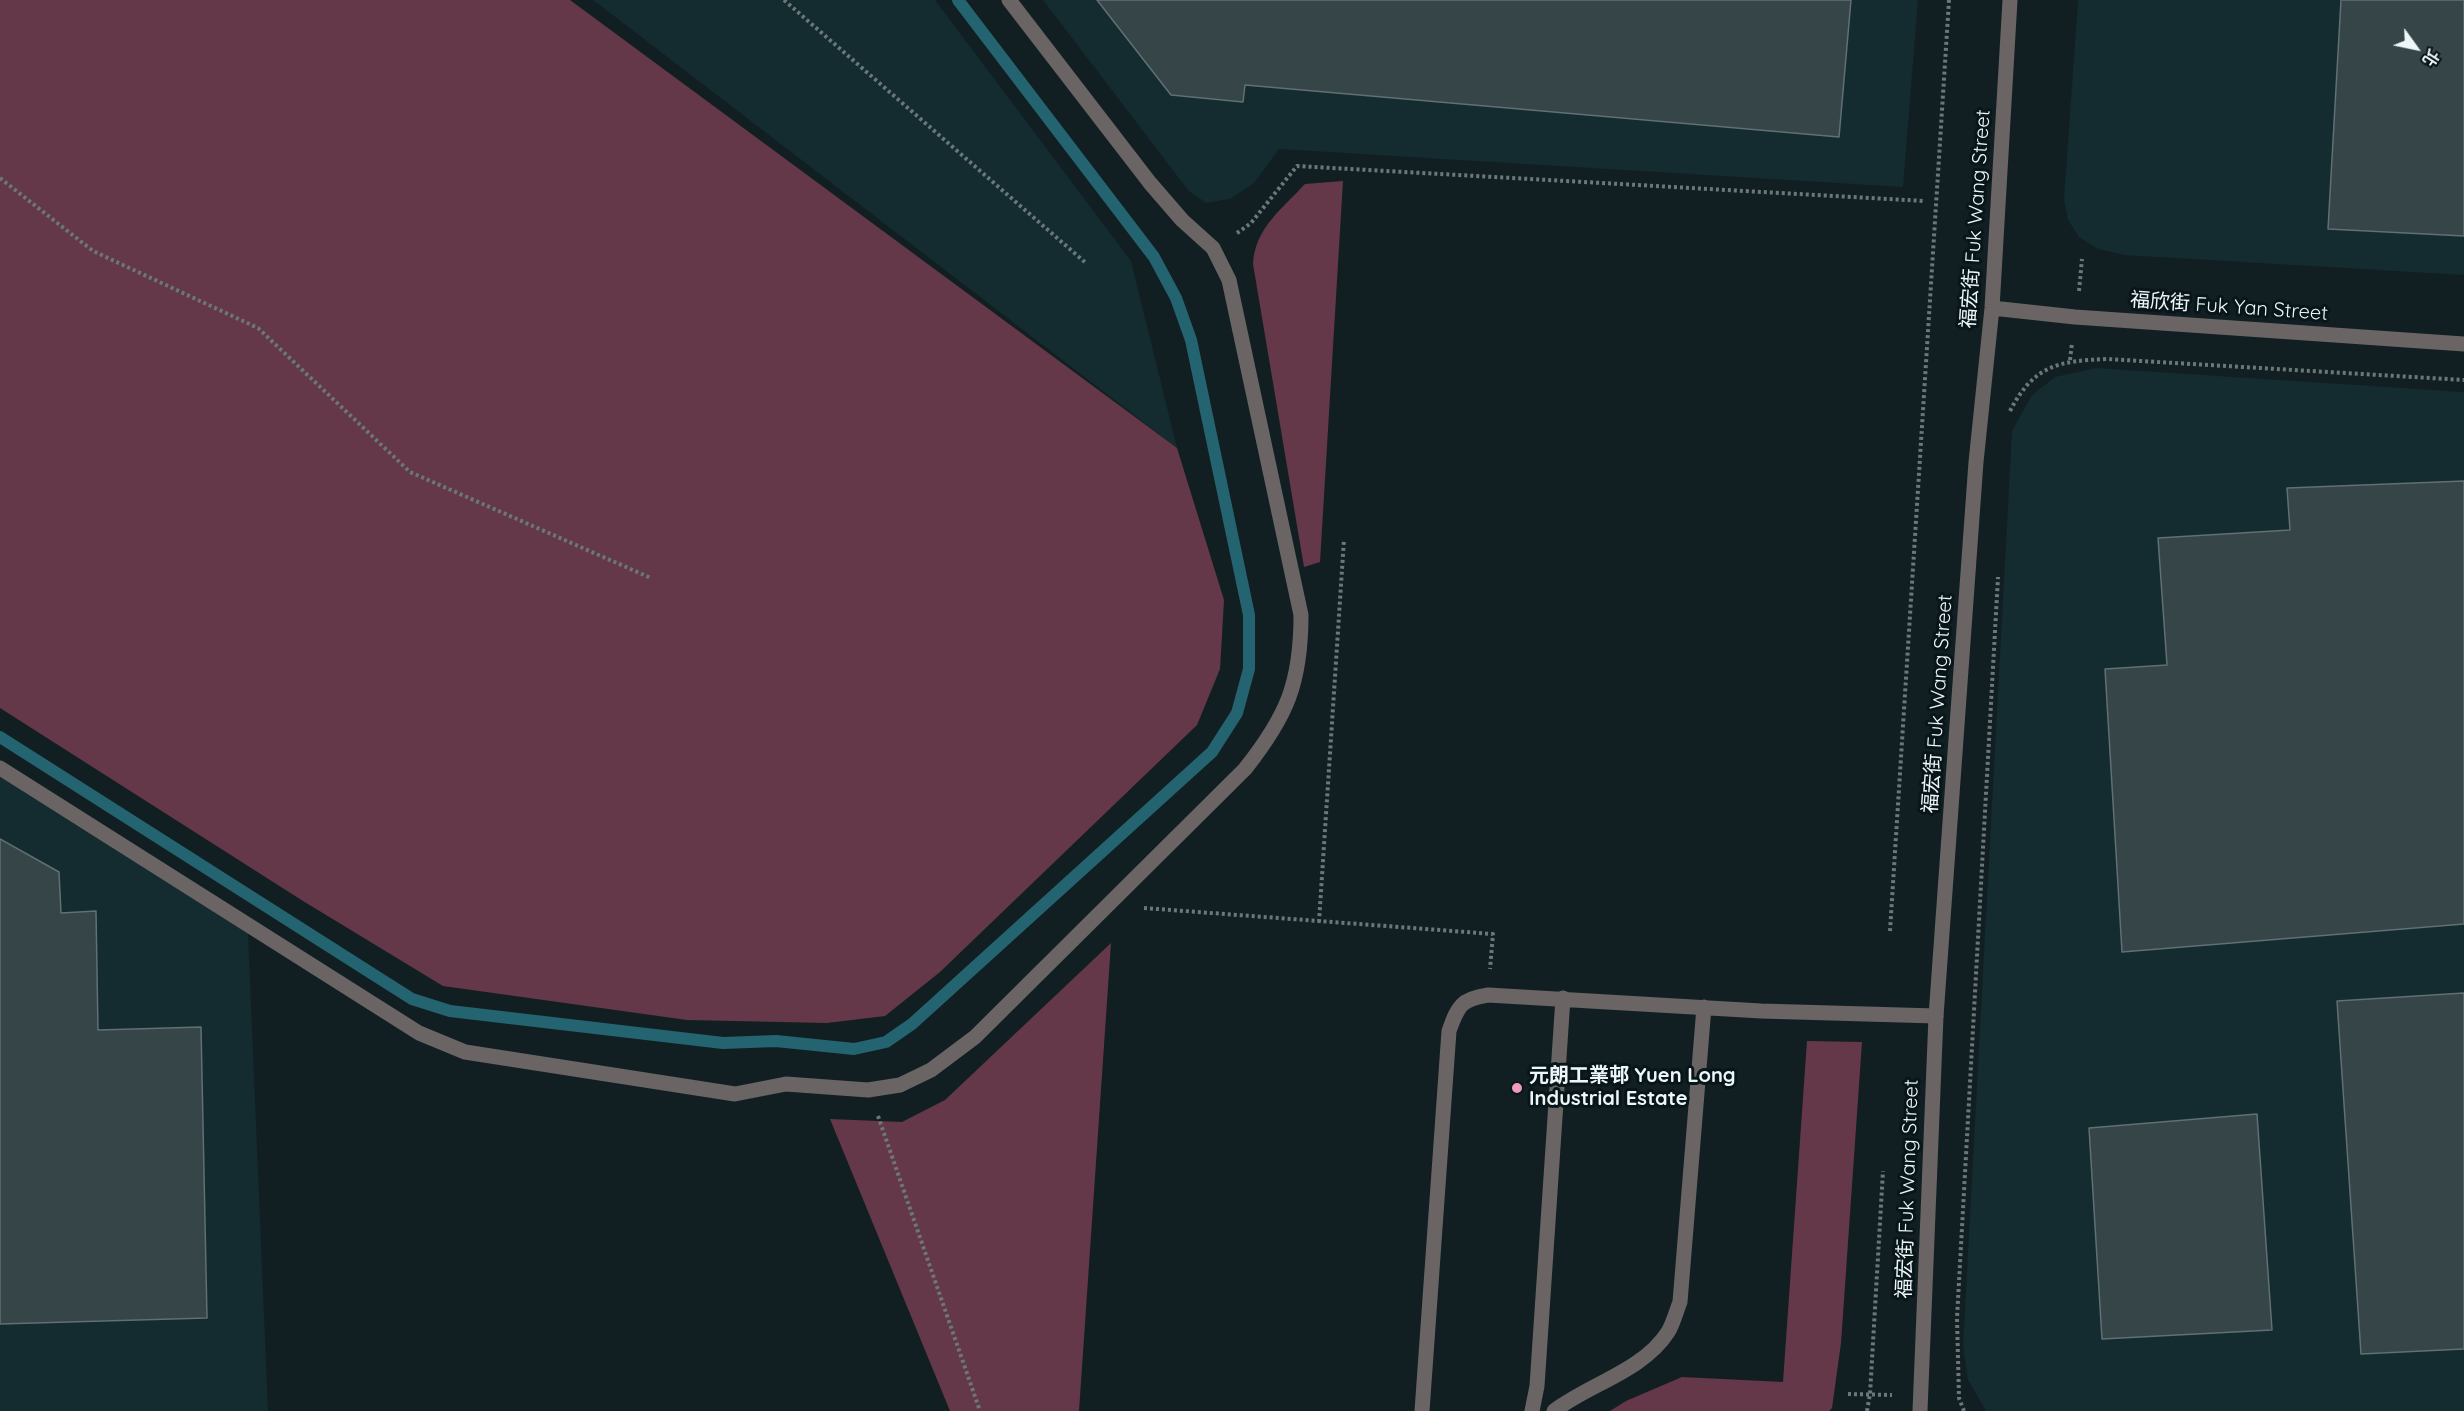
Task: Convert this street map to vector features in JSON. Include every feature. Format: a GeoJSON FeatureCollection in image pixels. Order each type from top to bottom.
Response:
{"type":"FeatureCollection","features":[{"type":"Feature","properties":{"kind":"street"},"geometry":{"type":"LineString","coordinates":[[0,768],[409,1026],[445,1045],[495,1057],[735,1094],[786,1084],[868,1090],[900,1084],[931,1070],[975,1037],[1245,769],[1266,743],[1281,718],[1294,686],[1301,651],[1301,615],[1231,292],[1213,248],[1182,220],[1150,183],[1009,0]]}},
{"type":"Feature","properties":{"kind":"street","name":"福宏街 Fuk Wang Street"},"geometry":{"type":"LineString","coordinates":[[1920,1411],[1936,1016],[1976,462],[1992,308],[2010,0]]}},
{"type":"Feature","properties":{"kind":"street","name":"福欣街 Fuk Yan Street"},"geometry":{"type":"LineString","coordinates":[[1992,308],[2087,318],[2464,344]]}},
{"type":"Feature","properties":{"kind":"street"},"geometry":{"type":"LineString","coordinates":[[1422,1411],[1449,1031],[1456,1010],[1469,998],[1488,995],[1704,1007],[1936,1016]]}},
{"type":"Feature","properties":{"kind":"street"},"geometry":{"type":"LineString","coordinates":[[1532,1411],[1537,1386],[1563,998]]}},
{"type":"Feature","properties":{"kind":"street"},"geometry":{"type":"LineString","coordinates":[[1554,1411],[1571,1398],[1646,1356],[1668,1332],[1680,1302],[1704,1007]]}},
{"type":"Feature","properties":{"kind":"path"},"geometry":{"type":"LineString","coordinates":[[784,0],[1087,264]]}},
{"type":"Feature","properties":{"kind":"path"},"geometry":{"type":"LineString","coordinates":[[1890,931],[1949,0]]}},
{"type":"Feature","properties":{"kind":"path"},"geometry":{"type":"LineString","coordinates":[[1213,248],[1251,223],[1297,166],[1924,201]]}},
{"type":"Feature","properties":{"kind":"path"},"geometry":{"type":"LineString","coordinates":[[0,178],[93,251],[258,328],[410,472],[651,578]]}},
{"type":"Feature","properties":{"kind":"path"},"geometry":{"type":"LineString","coordinates":[[2007,418],[2023,388],[2050,366],[2070,360],[2107,359],[2464,380]]}},
{"type":"Feature","properties":{"kind":"path"},"geometry":{"type":"LineString","coordinates":[[1319,922],[1344,539]]}},
{"type":"Feature","properties":{"kind":"path"},"geometry":{"type":"LineString","coordinates":[[1964,1411],[1959,1398],[1957,1318],[1999,572]]}},
{"type":"Feature","properties":{"kind":"path"},"geometry":{"type":"LineString","coordinates":[[1107,906],[1493,934],[1488,995]]}},
{"type":"Feature","properties":{"kind":"path"},"geometry":{"type":"LineString","coordinates":[[868,1090],[980,1411]]}},
{"type":"Feature","properties":{"kind":"path"},"geometry":{"type":"LineString","coordinates":[[1867,1411],[1883,1171]]}},
{"type":"Feature","properties":{"kind":"shaded area"},"geometry":{"type":"Polygon","coordinates":[[[0,0],[570,0],[1177,448],[1224,600],[1220,669],[1197,725],[940,972],[885,1016],[827,1023],[687,1020],[443,986],[303,901],[0,708],[0,0]]]}},
{"type":"Feature","properties":{"kind":"shaded area"},"geometry":{"type":"Polygon","coordinates":[[[593,0],[935,0],[1131,261],[1177,448],[593,0]]]}},
{"type":"Feature","properties":{"kind":"shaded area"},"geometry":{"type":"Polygon","coordinates":[[[1043,0],[1918,0],[1903,187],[1279,149],[1254,183],[1230,199],[1206,203],[1188,190],[1043,0]]]}},
{"type":"Feature","properties":{"kind":"shaded area"},"geometry":{"type":"Polygon","coordinates":[[[2078,0],[2464,0],[2464,275],[2124,255],[2098,249],[2079,237],[2068,220],[2064,199],[2078,0]]]}},
{"type":"Feature","properties":{"kind":"shaded area"},"geometry":{"type":"Polygon","coordinates":[[[1343,181],[1320,562],[1304,567],[1253,264],[1255,251],[1264,229],[1305,184],[1343,181]]]}},
{"type":"Feature","properties":{"kind":"shaded area"},"geometry":{"type":"Polygon","coordinates":[[[2096,368],[2464,392],[2464,1411],[1986,1411],[1968,1380],[1963,1346],[2012,431],[2032,395],[2055,377],[2096,368]]]}},
{"type":"Feature","properties":{"kind":"shaded area"},"geometry":{"type":"Polygon","coordinates":[[[0,777],[248,933],[268,1411],[0,1411],[0,777]]]}},
{"type":"Feature","properties":{"kind":"shaded area"},"geometry":{"type":"Polygon","coordinates":[[[1111,943],[1079,1411],[950,1411],[830,1119],[902,1122],[945,1100],[1111,943]]]}},
{"type":"Feature","properties":{"kind":"shaded area"},"geometry":{"type":"Polygon","coordinates":[[[1807,1041],[1862,1042],[1841,1343],[1832,1408],[1829,1411],[1610,1411],[1626,1401],[1682,1377],[1783,1382],[1807,1041]]]}},
{"type":"Feature","properties":{"kind":"building"},"geometry":{"type":"Polygon","coordinates":[[[1097,0],[1851,0],[1839,137],[1245,85],[1243,102],[1171,95],[1097,0]]]}},
{"type":"Feature","properties":{"kind":"building"},"geometry":{"type":"Polygon","coordinates":[[[2341,0],[2464,0],[2464,236],[2328,229],[2341,0]]]}},
{"type":"Feature","properties":{"kind":"building"},"geometry":{"type":"Polygon","coordinates":[[[2464,481],[2464,924],[2122,952],[2105,669],[2167,665],[2158,538],[2290,530],[2287,488],[2464,481]]]}},
{"type":"Feature","properties":{"kind":"building"},"geometry":{"type":"Polygon","coordinates":[[[0,839],[59,872],[61,913],[96,911],[98,1030],[201,1027],[207,1318],[0,1324],[0,839]]]}},
{"type":"Feature","properties":{"kind":"building"},"geometry":{"type":"Polygon","coordinates":[[[2464,993],[2464,1349],[2361,1354],[2337,1001],[2464,993]]]}},
{"type":"Feature","properties":{"kind":"building"},"geometry":{"type":"Polygon","coordinates":[[[2257,1114],[2272,1330],[2102,1339],[2089,1128],[2257,1114]]]}},
{"type":"Feature","properties":{"kind":"waterway"},"geometry":{"type":"LineString","coordinates":[[0,737],[412,999],[450,1011],[723,1043],[776,1041],[854,1049],[886,1042],[912,1024],[1212,752],[1237,713],[1249,669],[1249,615],[1191,340],[1176,298],[1154,257],[958,0]]}},
{"type":"Feature","properties":{"kind":"place","name":"元朗工業邨 Yuen Long Industrial Estate"},"geometry":{"type":"Point","coordinates":[1517,1088]}}]}
